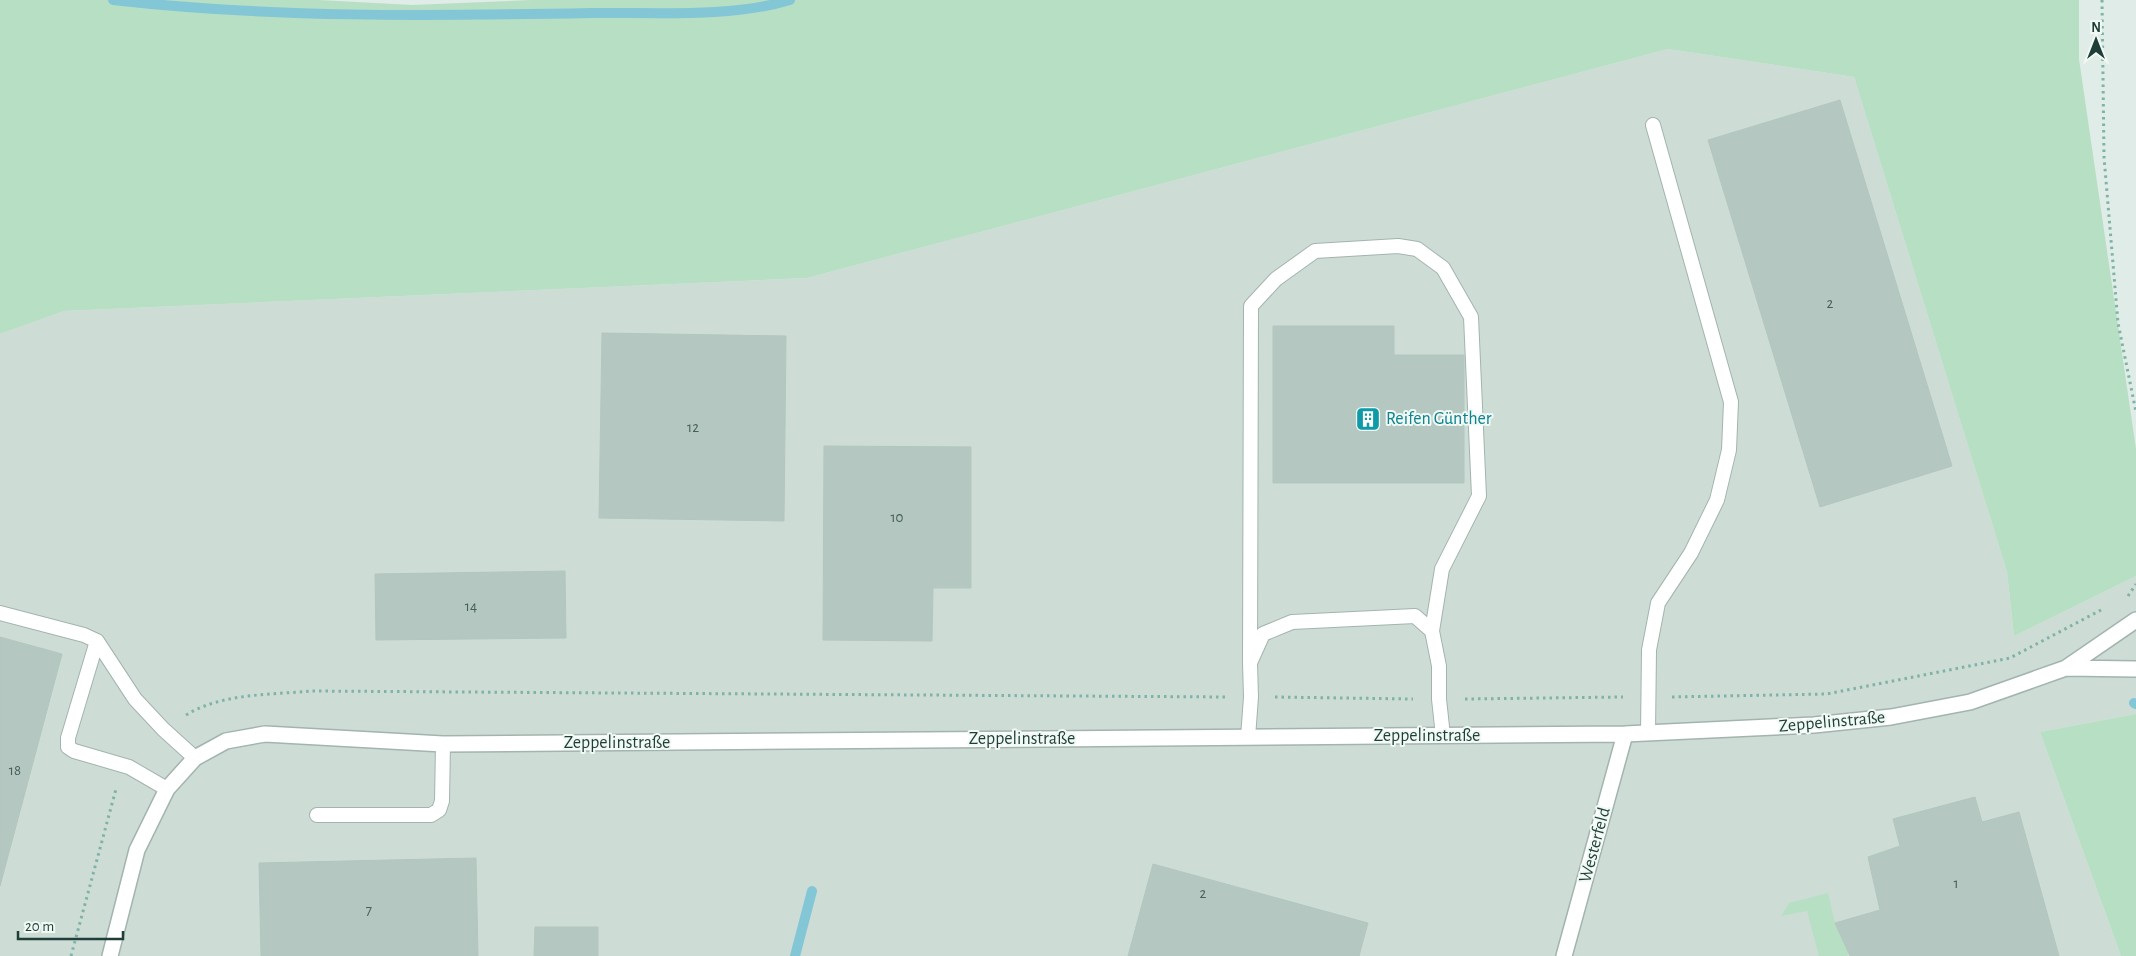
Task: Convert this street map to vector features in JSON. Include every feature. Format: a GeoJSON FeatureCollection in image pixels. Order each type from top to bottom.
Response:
{"type":"FeatureCollection","features":[{"type":"Feature","properties":{"kind":"street","name":"Zeppelinstraße"},"geometry":{"type":"LineString","coordinates":[[110,956],[137,850],[167,789],[195,758],[226,741],[264,734],[443,744],[1625,734],[1814,724],[1891,717],[1970,702],[2066,668],[2136,620]]}},
{"type":"Feature","properties":{"kind":"street","name":"Zeppelinstraße"},"geometry":{"type":"LineString","coordinates":[[2066,668],[2134,667]]}},
{"type":"Feature","properties":{"kind":"street","name":"Westerfeld"},"geometry":{"type":"LineString","coordinates":[[1564,956],[1625,734]]}},
{"type":"Feature","properties":{"kind":"lane"},"geometry":{"type":"LineString","coordinates":[[1648,733],[1649,650],[1658,603],[1692,553],[1717,500],[1729,450],[1731,402],[1653,125]]}},
{"type":"Feature","properties":{"kind":"lane"},"geometry":{"type":"LineString","coordinates":[[1248,737],[1251,697],[1251,306],[1276,279],[1315,251],[1398,246],[1417,249],[1444,268],[1471,317],[1479,496],[1442,569],[1432,631],[1439,666],[1439,699],[1444,736]]}},
{"type":"Feature","properties":{"kind":"lane"},"geometry":{"type":"LineString","coordinates":[[0,613],[84,635],[97,641],[135,700],[195,758]]}},
{"type":"Feature","properties":{"kind":"lane"},"geometry":{"type":"LineString","coordinates":[[1250,663],[1263,634],[1292,622],[1415,616],[1432,631]]}},
{"type":"Feature","properties":{"kind":"lane"},"geometry":{"type":"LineString","coordinates":[[97,641],[68,738],[68,747],[74,751],[129,767],[167,789]]}},
{"type":"Feature","properties":{"kind":"lane"},"geometry":{"type":"LineString","coordinates":[[317,815],[431,815],[439,810],[442,801],[443,744]]}},
{"type":"Feature","properties":{"kind":"path"},"geometry":{"type":"LineString","coordinates":[[2102,0],[2104,157],[2118,323],[2136,412]]}},
{"type":"Feature","properties":{"kind":"path"},"geometry":{"type":"LineString","coordinates":[[2120,600],[2128,596],[2136,584]]}},
{"type":"Feature","properties":{"kind":"path"},"geometry":{"type":"LineString","coordinates":[[163,729],[200,706],[218,702],[311,691],[1439,699],[1827,694],[2010,658],[2103,609]]}},
{"type":"Feature","properties":{"kind":"path"},"geometry":{"type":"LineString","coordinates":[[71,956],[118,780],[129,767]]}},
{"type":"Feature","properties":{"kind":"shaded area"},"geometry":{"type":"Polygon","coordinates":[[[1668,49],[1854,77],[2007,572],[2014,636],[2136,576],[2136,714],[2040,732],[2121,956],[0,956],[0,334],[64,311],[807,278],[1668,49]]]}},
{"type":"Feature","properties":{"kind":"green space"},"geometry":{"type":"Polygon","coordinates":[[[0,0],[319,0],[412,5],[532,0],[2079,0],[2079,59],[2136,449],[2136,576],[2014,636],[2007,572],[1854,77],[1668,49],[807,278],[64,311],[0,334],[0,0]]]}},
{"type":"Feature","properties":{"kind":"green space"},"geometry":{"type":"Polygon","coordinates":[[[2136,714],[2136,956],[2121,956],[2040,732],[2136,714]]]}},
{"type":"Feature","properties":{"kind":"green space"},"geometry":{"type":"Polygon","coordinates":[[[1828,893],[1835,923],[1849,952],[1847,956],[1819,956],[1807,911],[1781,916],[1789,903],[1828,893]]]}},
{"type":"Feature","properties":{"kind":"building"},"geometry":{"type":"Polygon","coordinates":[[[1840,100],[1952,466],[1820,507],[1708,140],[1840,100]]]}},
{"type":"Feature","properties":{"kind":"building","name":"Reifen Günther"},"geometry":{"type":"Polygon","coordinates":[[[1273,326],[1394,326],[1394,355],[1464,355],[1464,483],[1273,483],[1273,326]]]}},
{"type":"Feature","properties":{"kind":"building"},"geometry":{"type":"Polygon","coordinates":[[[602,333],[786,336],[784,521],[599,518],[602,333]]]}},
{"type":"Feature","properties":{"kind":"building"},"geometry":{"type":"Polygon","coordinates":[[[824,446],[971,447],[971,588],[933,588],[932,641],[823,640],[824,446]]]}},
{"type":"Feature","properties":{"kind":"building"},"geometry":{"type":"Polygon","coordinates":[[[565,571],[566,638],[376,640],[375,574],[565,571]]]}},
{"type":"Feature","properties":{"kind":"building"},"geometry":{"type":"Polygon","coordinates":[[[0,637],[62,654],[0,886],[0,637]]]}},
{"type":"Feature","properties":{"kind":"building"},"geometry":{"type":"Polygon","coordinates":[[[1975,797],[1982,822],[2019,812],[2059,956],[1850,956],[1835,923],[1880,910],[1868,857],[1900,846],[1893,819],[1975,797]]]}},
{"type":"Feature","properties":{"kind":"building"},"geometry":{"type":"Polygon","coordinates":[[[476,858],[478,956],[261,956],[259,863],[476,858]]]}},
{"type":"Feature","properties":{"kind":"building"},"geometry":{"type":"Polygon","coordinates":[[[1153,864],[1368,923],[1359,956],[1128,956],[1153,864]]]}},
{"type":"Feature","properties":{"kind":"building"},"geometry":{"type":"Polygon","coordinates":[[[535,927],[598,927],[598,956],[534,956],[535,927]]]}},
{"type":"Feature","properties":{"kind":"waterway"},"geometry":{"type":"LineString","coordinates":[[113,0],[172,6],[291,13],[411,15],[692,13],[767,6],[790,0]]}},
{"type":"Feature","properties":{"kind":"waterway"},"geometry":{"type":"LineString","coordinates":[[795,956],[812,891]]}},
{"type":"Feature","properties":{"kind":"place","name":"Reifen Günther"},"geometry":{"type":"Point","coordinates":[1368,419]}}]}
